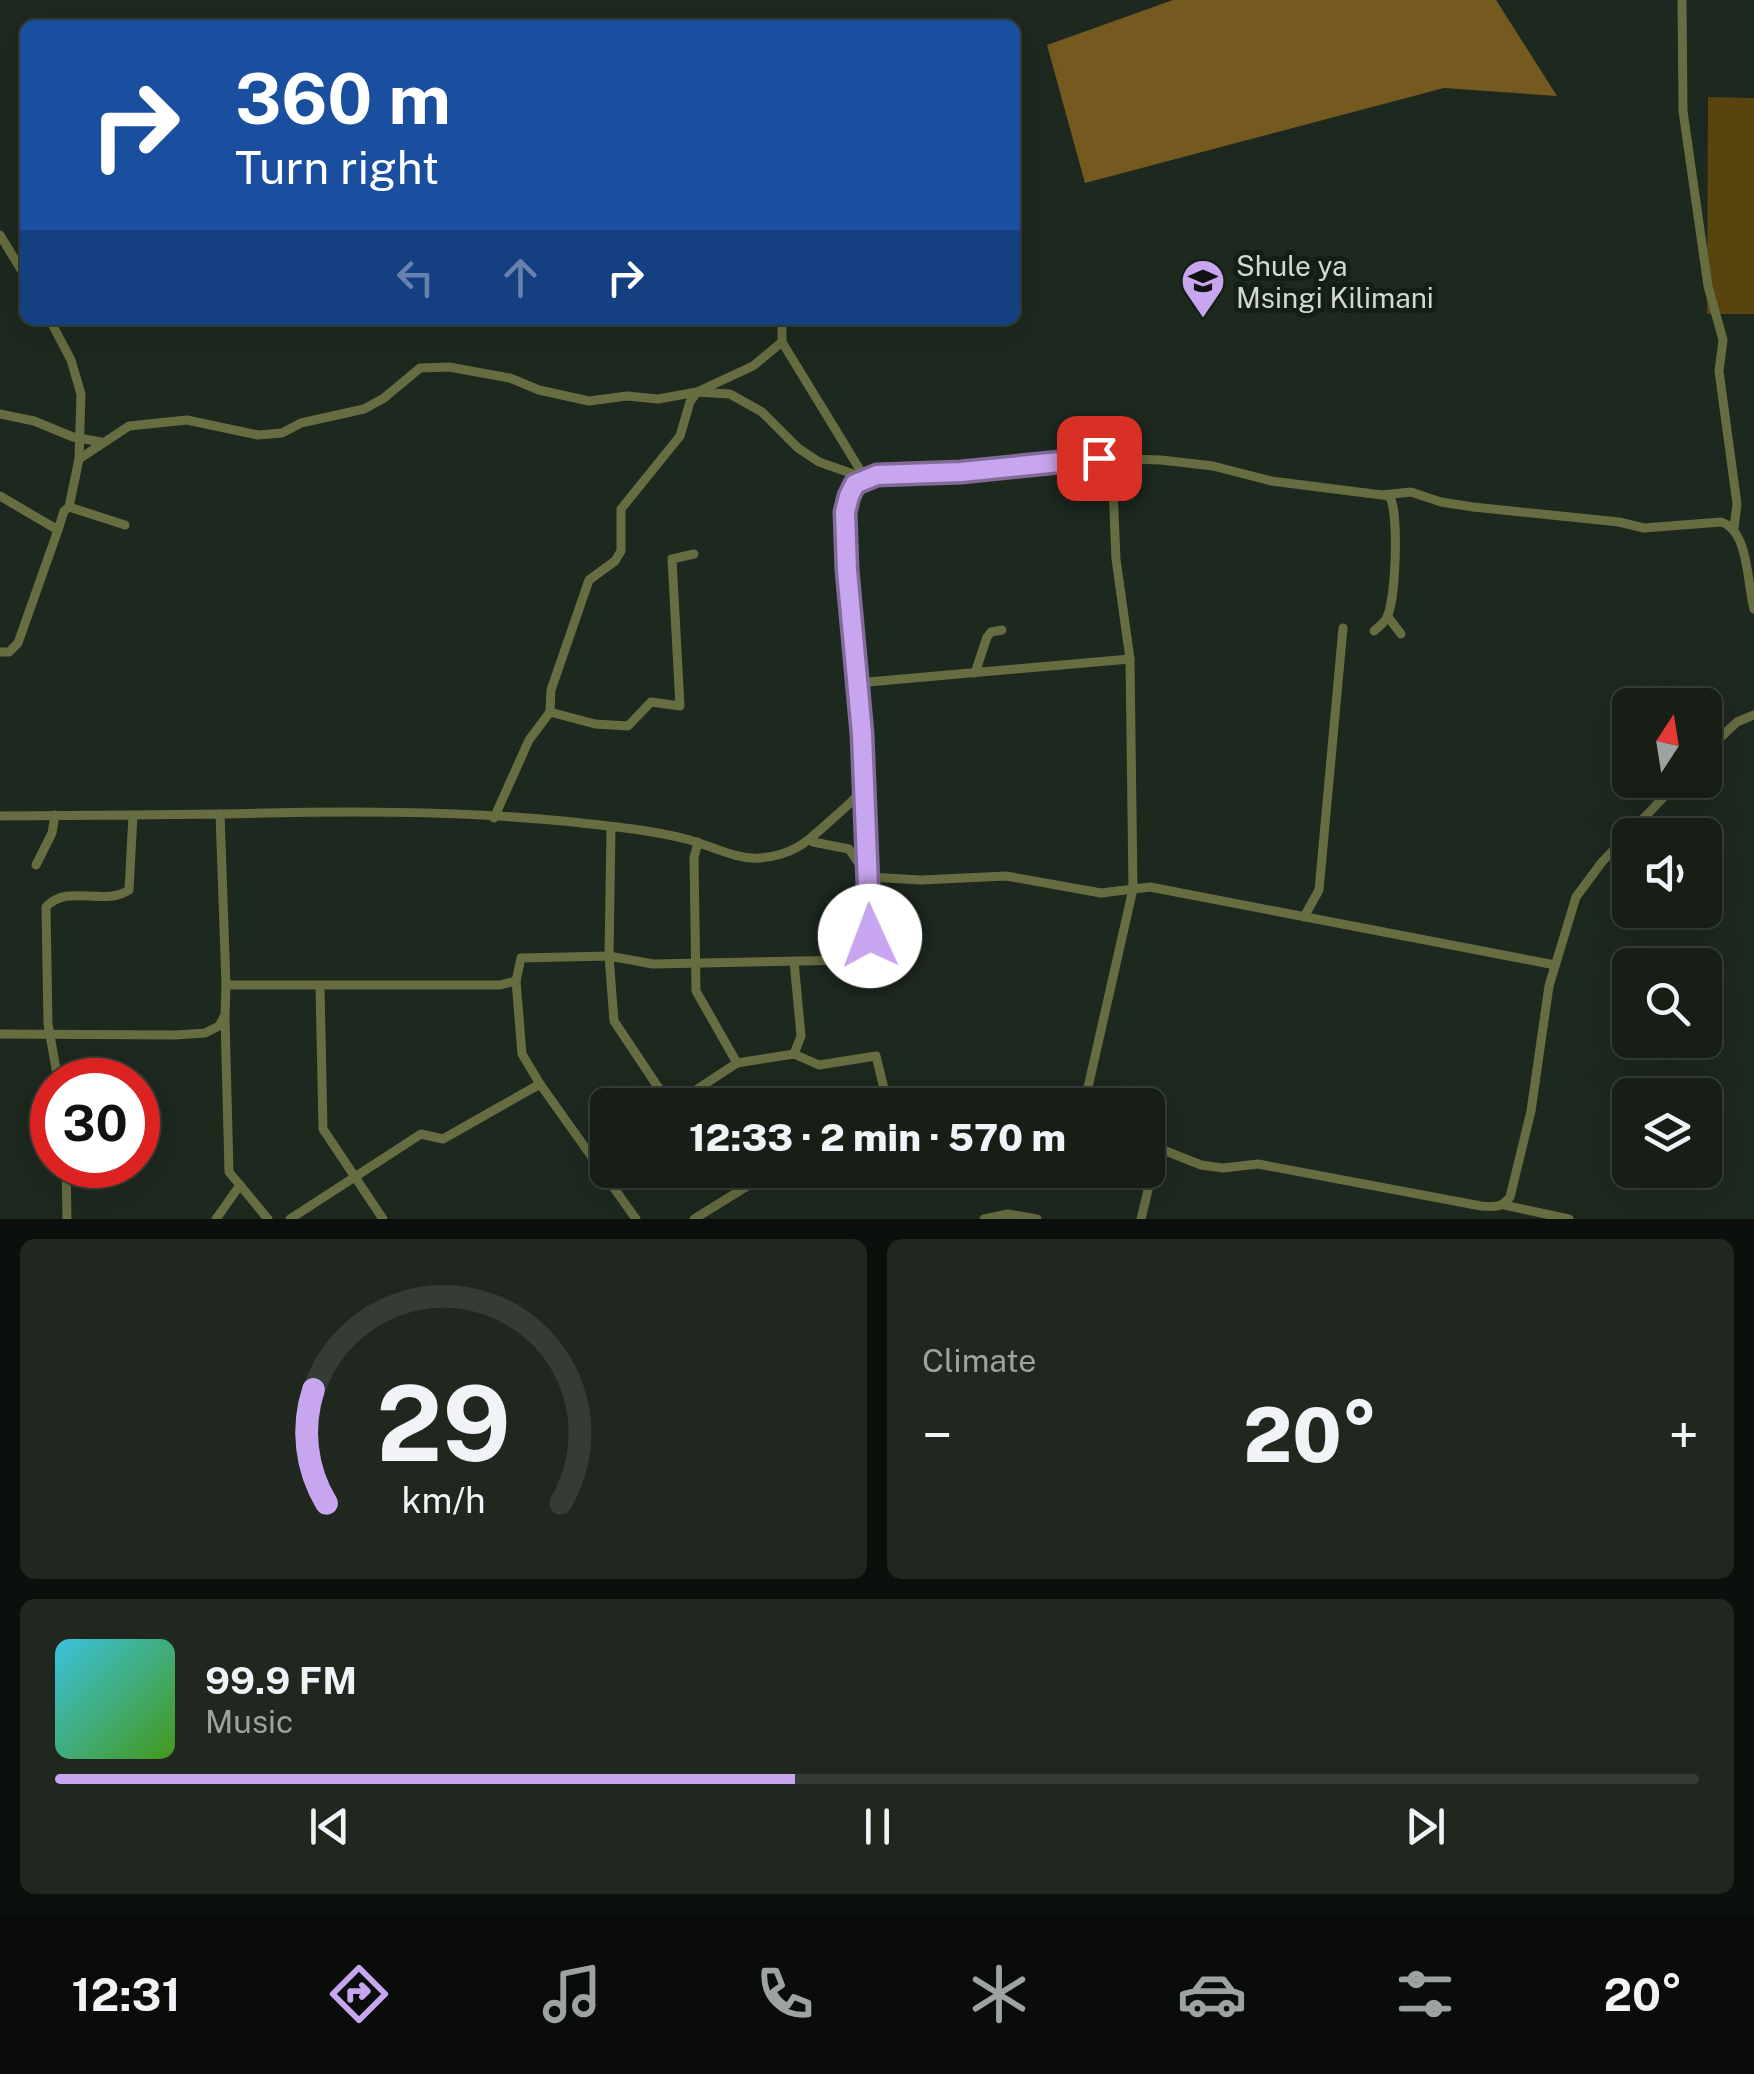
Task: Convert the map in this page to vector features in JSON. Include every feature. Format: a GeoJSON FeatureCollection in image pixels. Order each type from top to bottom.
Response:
{"type":"FeatureCollection","features":[{"type":"Feature","properties":{"kind":"street"},"geometry":{"type":"LineString","coordinates":[[1682,0],[1683,111],[1708,286],[1723,340],[1720,371],[1737,504],[1734,528],[1754,609]]}},
{"type":"Feature","properties":{"kind":"street"},"geometry":{"type":"LineString","coordinates":[[0,235],[20,268]]}},
{"type":"Feature","properties":{"kind":"street"},"geometry":{"type":"LineString","coordinates":[[0,652],[9,652],[18,643],[69,507],[79,459],[82,394],[71,360],[53,325]]}},
{"type":"Feature","properties":{"kind":"street"},"geometry":{"type":"LineString","coordinates":[[782,325],[782,342],[865,478]]}},
{"type":"Feature","properties":{"kind":"street"},"geometry":{"type":"LineString","coordinates":[[494,818],[528,740],[550,712],[551,690],[590,580],[615,561],[620,551],[621,508],[680,436],[697,392],[753,366],[782,342]]}},
{"type":"Feature","properties":{"kind":"street"},"geometry":{"type":"LineString","coordinates":[[79,459],[129,426],[187,420],[258,435],[282,432],[364,409],[420,368],[476,371],[589,401],[697,392],[730,394],[748,401],[798,448],[840,471],[865,478],[1099,458],[1195,463],[1271,481],[1390,497],[1396,509],[1388,617],[1374,631]]}},
{"type":"Feature","properties":{"kind":"street"},"geometry":{"type":"LineString","coordinates":[[0,414],[34,420],[101,442]]}},
{"type":"Feature","properties":{"kind":"street"},"geometry":{"type":"LineString","coordinates":[[1088,1088],[1133,888],[1130,659],[1116,560],[1112,488],[1099,458]]}},
{"type":"Feature","properties":{"kind":"street"},"geometry":{"type":"LineString","coordinates":[[840,471],[850,494]]}},
{"type":"Feature","properties":{"kind":"street"},"geometry":{"type":"LineString","coordinates":[[590,1152],[522,1054],[516,981],[521,958],[610,956],[653,964],[852,960],[861,956],[870,936],[845,512],[855,484],[865,478]]}},
{"type":"Feature","properties":{"kind":"street"},"geometry":{"type":"LineString","coordinates":[[1382,495],[1411,492],[1472,507],[1620,522],[1644,528],[1721,522],[1734,528]]}},
{"type":"Feature","properties":{"kind":"street"},"geometry":{"type":"LineString","coordinates":[[0,496],[58,530]]}},
{"type":"Feature","properties":{"kind":"street"},"geometry":{"type":"LineString","coordinates":[[69,507],[125,525]]}},
{"type":"Feature","properties":{"kind":"street"},"geometry":{"type":"LineString","coordinates":[[550,712],[596,724],[628,726],[651,702],[680,706],[672,559],[694,554]]}},
{"type":"Feature","properties":{"kind":"street"},"geometry":{"type":"LineString","coordinates":[[1388,617],[1401,634]]}},
{"type":"Feature","properties":{"kind":"street"},"geometry":{"type":"LineString","coordinates":[[1304,917],[1319,890],[1343,628]]}},
{"type":"Feature","properties":{"kind":"street"},"geometry":{"type":"LineString","coordinates":[[978,670],[988,637],[1002,630]]}},
{"type":"Feature","properties":{"kind":"street"},"geometry":{"type":"LineString","coordinates":[[857,683],[1130,659]]}},
{"type":"Feature","properties":{"kind":"street"},"geometry":{"type":"LineString","coordinates":[[1722,736],[1737,722],[1754,716]]}},
{"type":"Feature","properties":{"kind":"street"},"geometry":{"type":"LineString","coordinates":[[0,816],[390,812],[611,827],[698,842],[739,856],[759,858],[806,842],[854,803],[864,787]]}},
{"type":"Feature","properties":{"kind":"street"},"geometry":{"type":"LineString","coordinates":[[1165,1151],[1201,1165],[1222,1168],[1258,1164],[1481,1206],[1497,1208],[1504,1204],[1510,1197],[1520,1161],[1549,986],[1576,897],[1602,862],[1663,798]]}},
{"type":"Feature","properties":{"kind":"street"},"geometry":{"type":"LineString","coordinates":[[220,814],[228,1172],[268,1219]]}},
{"type":"Feature","properties":{"kind":"street"},"geometry":{"type":"LineString","coordinates":[[54,1058],[46,907],[54,898],[118,898],[129,890],[133,815]]}},
{"type":"Feature","properties":{"kind":"street"},"geometry":{"type":"LineString","coordinates":[[36,866],[52,834],[55,816]]}},
{"type":"Feature","properties":{"kind":"street"},"geometry":{"type":"LineString","coordinates":[[611,827],[610,956],[614,1020],[660,1088]]}},
{"type":"Feature","properties":{"kind":"street"},"geometry":{"type":"LineString","coordinates":[[806,842],[820,841],[849,850],[868,877]]}},
{"type":"Feature","properties":{"kind":"street"},"geometry":{"type":"LineString","coordinates":[[698,842],[694,858],[696,991],[737,1063]]}},
{"type":"Feature","properties":{"kind":"street"},"geometry":{"type":"LineString","coordinates":[[868,877],[921,880],[1006,876],[1101,893],[1150,887],[1555,965]]}},
{"type":"Feature","properties":{"kind":"street"},"geometry":{"type":"LineString","coordinates":[[794,961],[801,1036],[794,1054]]}},
{"type":"Feature","properties":{"kind":"street"},"geometry":{"type":"LineString","coordinates":[[226,985],[516,981]]}},
{"type":"Feature","properties":{"kind":"street"},"geometry":{"type":"LineString","coordinates":[[320,986],[324,1130],[382,1219]]}},
{"type":"Feature","properties":{"kind":"street"},"geometry":{"type":"LineString","coordinates":[[0,1034],[106,1037],[205,1033],[219,1026],[225,1016]]}},
{"type":"Feature","properties":{"kind":"street"},"geometry":{"type":"LineString","coordinates":[[698,1088],[737,1063],[794,1054],[819,1066],[876,1056],[884,1088]]}},
{"type":"Feature","properties":{"kind":"street"},"geometry":{"type":"LineString","coordinates":[[290,1219],[421,1134],[443,1140],[540,1084]]}},
{"type":"Feature","properties":{"kind":"street"},"geometry":{"type":"LineString","coordinates":[[216,1219],[240,1185]]}},
{"type":"Feature","properties":{"kind":"street"},"geometry":{"type":"LineString","coordinates":[[67,1188],[68,1219]]}},
{"type":"Feature","properties":{"kind":"street"},"geometry":{"type":"LineString","coordinates":[[615,1188],[636,1219]]}},
{"type":"Feature","properties":{"kind":"street"},"geometry":{"type":"LineString","coordinates":[[699,1218],[745,1188]]}},
{"type":"Feature","properties":{"kind":"street"},"geometry":{"type":"LineString","coordinates":[[1141,1219],[1148,1188]]}},
{"type":"Feature","properties":{"kind":"street"},"geometry":{"type":"LineString","coordinates":[[1504,1204],[1569,1219]]}},
{"type":"Feature","properties":{"kind":"street"},"geometry":{"type":"LineString","coordinates":[[984,1219],[1008,1214],[1037,1219]]}},
{"type":"Feature","properties":{"kind":"shaded area"},"geometry":{"type":"Polygon","coordinates":[[[1173,0],[1496,0],[1557,96],[1444,88],[1085,183],[1047,45],[1173,0]]]}},
{"type":"Feature","properties":{"kind":"shaded area"},"geometry":{"type":"Polygon","coordinates":[[[1708,97],[1754,98],[1754,314],[1707,314],[1708,97]]]}},
{"type":"Feature","properties":{"kind":"place","name":"Shule ya Msingi Kilimani"},"geometry":{"type":"Point","coordinates":[1203,319]}},
{"type":"Feature","properties":{"kind":"route"},"geometry":{"type":"LineString","coordinates":[[870,936],[862,734],[847,570],[845,512],[849,496],[855,484],[877,475],[961,472],[1099,458]]}}]}
